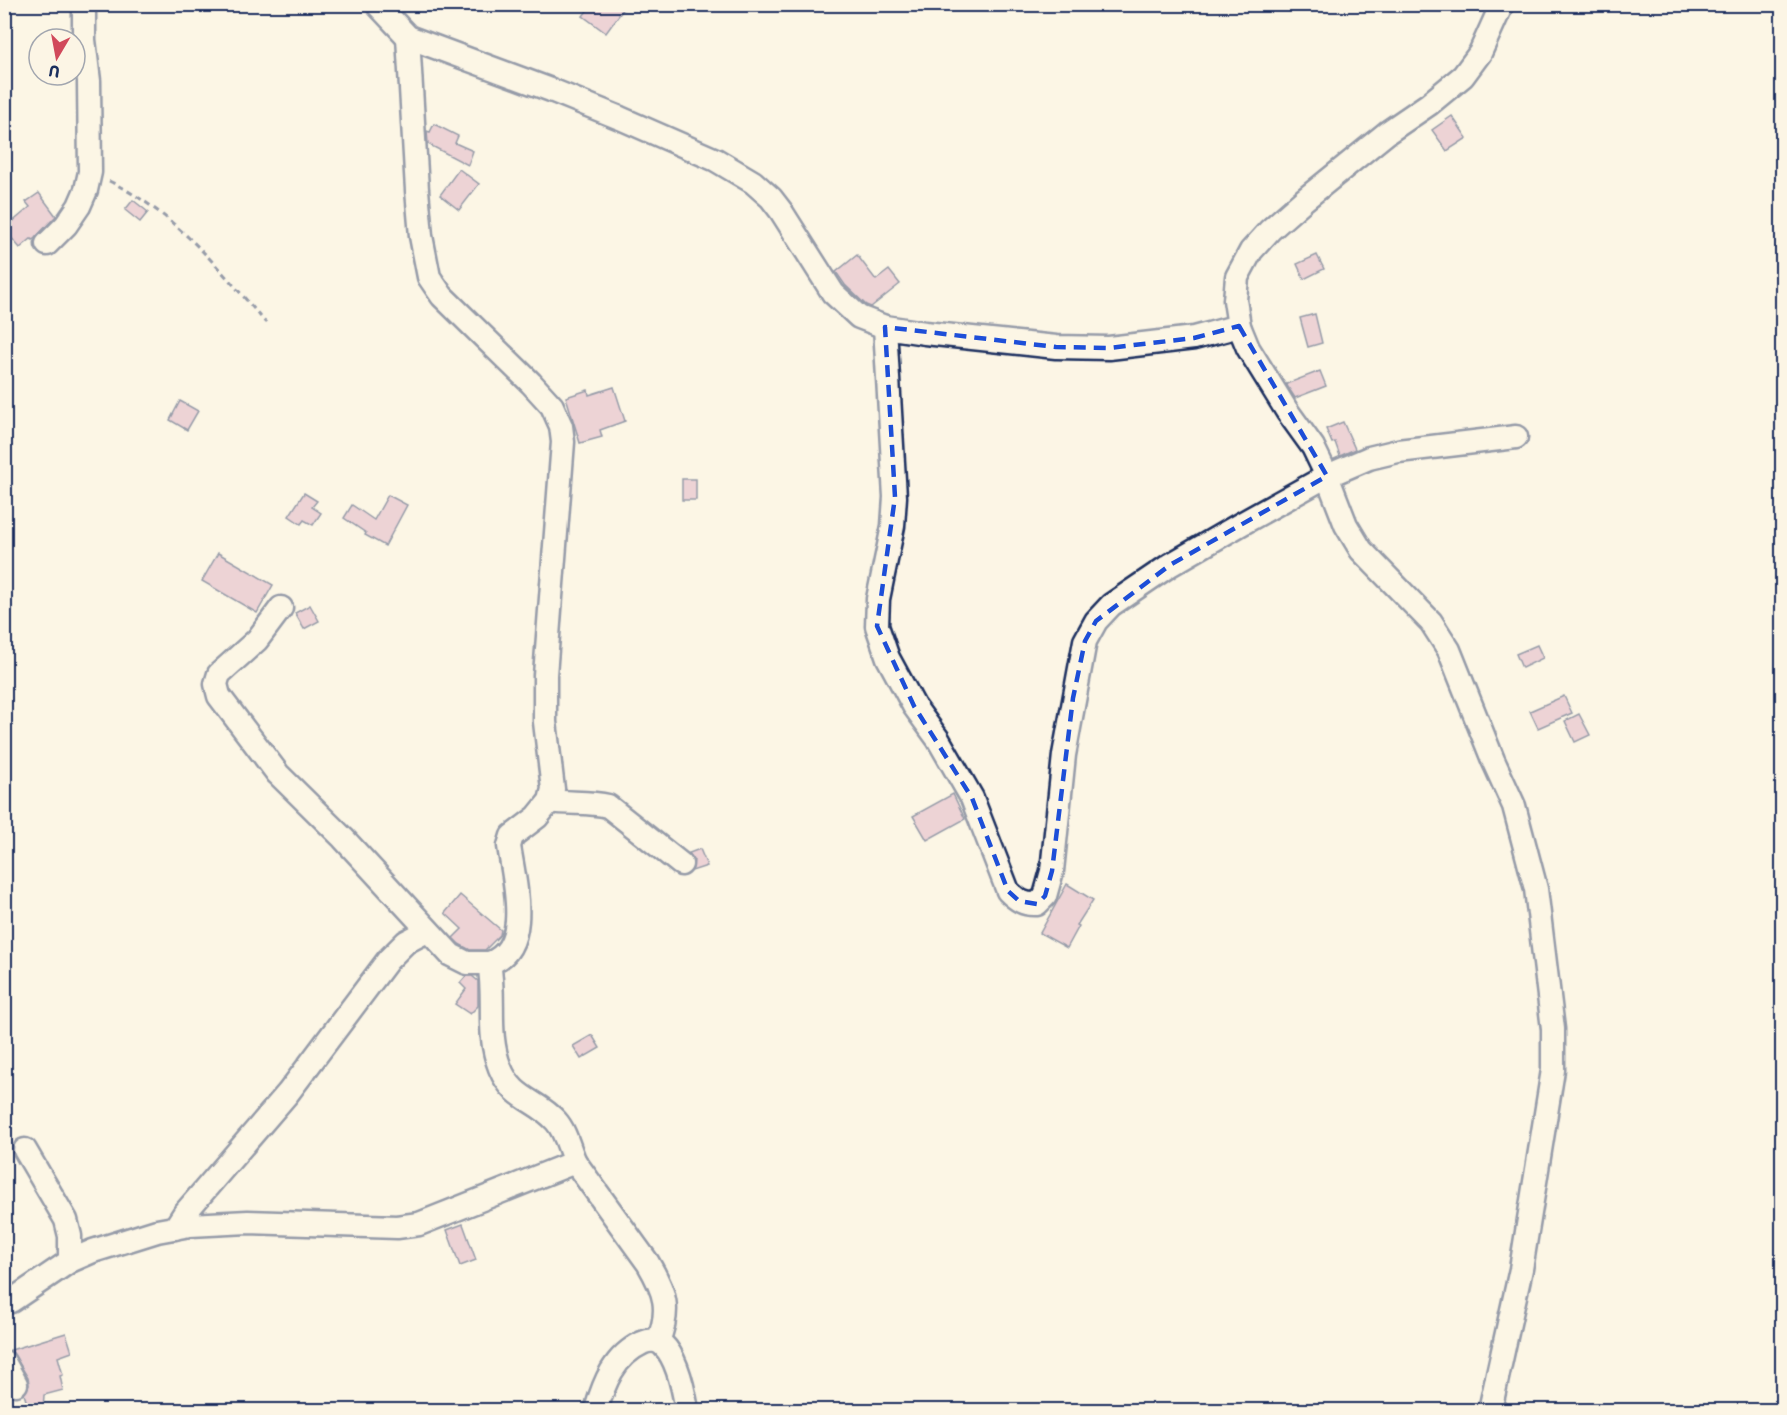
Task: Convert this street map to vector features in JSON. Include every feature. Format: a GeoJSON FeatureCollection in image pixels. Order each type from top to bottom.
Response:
{"type":"FeatureCollection","features":[{"type":"Feature","properties":{"kind":"street"},"geometry":{"type":"LineString","coordinates":[[47,244],[66,225],[80,206],[90,172],[89,81],[84,40],[84,4]]}},
{"type":"Feature","properties":{"kind":"street"},"geometry":{"type":"LineString","coordinates":[[377,4],[408,37],[610,114],[717,160],[753,182],[771,198],[781,211],[833,293],[858,317],[885,327],[1056,348],[1109,348],[1194,338],[1239,326]]}},
{"type":"Feature","properties":{"kind":"street"},"geometry":{"type":"LineString","coordinates":[[1490,1410],[1521,1269],[1552,1070],[1553,1029],[1536,890],[1514,806],[1449,650],[1431,622],[1361,549],[1346,525],[1313,447],[1287,411],[1248,348],[1239,326],[1235,300],[1237,277],[1251,250],[1304,200],[1388,132],[1430,104],[1463,76],[1480,52],[1502,4]]}},
{"type":"Feature","properties":{"kind":"street"},"geometry":{"type":"LineString","coordinates":[[281,608],[257,640],[219,674],[216,684],[219,696],[278,774],[343,838],[451,955],[474,964],[499,960],[514,938],[518,913],[509,846],[512,836],[537,817],[550,801],[552,774],[545,722],[545,675],[563,442],[561,426],[552,406],[442,296],[429,277],[421,236],[418,202],[408,37]]}},
{"type":"Feature","properties":{"kind":"street"},"geometry":{"type":"LineString","coordinates":[[885,327],[895,497],[893,526],[878,598],[878,626],[888,658],[914,706],[944,748],[972,798],[1008,891],[1019,901],[1028,904],[1037,904],[1045,896],[1052,871],[1064,755],[1085,641],[1096,621],[1111,605],[1170,565],[1327,476],[1369,458],[1398,451],[1516,437]]}},
{"type":"Feature","properties":{"kind":"street"},"geometry":{"type":"LineString","coordinates":[[550,801],[572,804],[596,803],[608,806],[681,864]]}},
{"type":"Feature","properties":{"kind":"street"},"geometry":{"type":"LineString","coordinates":[[175,1228],[288,1093],[388,960],[406,942],[428,931]]}},
{"type":"Feature","properties":{"kind":"street"},"geometry":{"type":"LineString","coordinates":[[489,963],[492,991],[490,1014],[492,1038],[500,1069],[508,1084],[518,1095],[556,1121],[563,1131],[567,1147],[575,1162],[659,1281],[666,1305],[665,1324],[658,1341]]}},
{"type":"Feature","properties":{"kind":"street"},"geometry":{"type":"LineString","coordinates":[[25,1150],[66,1220],[70,1236],[70,1261]]}},
{"type":"Feature","properties":{"kind":"street"},"geometry":{"type":"LineString","coordinates":[[4,1303],[11,1301],[70,1261],[120,1241],[190,1225],[248,1222],[397,1227],[419,1224],[575,1162]]}},
{"type":"Feature","properties":{"kind":"street"},"geometry":{"type":"LineString","coordinates":[[596,1410],[608,1376],[621,1357],[648,1341],[658,1341],[667,1350],[673,1362],[687,1410]]}},
{"type":"Feature","properties":{"kind":"street"},"geometry":{"type":"LineString","coordinates":[[4,1362],[16,1384]]}},
{"type":"Feature","properties":{"kind":"path"},"geometry":{"type":"LineString","coordinates":[[90,172],[132,192],[158,210],[212,260],[266,323]]}},
{"type":"Feature","properties":{"kind":"highlighted area"},"geometry":{"type":"Polygon","coordinates":[[[1239,326],[1327,476],[1170,565],[1096,621],[1085,641],[1073,698],[1052,871],[1045,896],[1037,904],[1019,901],[1008,891],[972,798],[914,706],[877,626],[895,497],[885,327],[1056,347],[1109,348],[1194,338],[1239,326]]]}},
{"type":"Feature","properties":{"kind":"building"},"geometry":{"type":"Polygon","coordinates":[[[592,4],[627,4],[606,33],[583,16],[592,4]]]}},
{"type":"Feature","properties":{"kind":"building"},"geometry":{"type":"Polygon","coordinates":[[[1452,116],[1467,138],[1447,151],[1432,130],[1452,116]]]}},
{"type":"Feature","properties":{"kind":"building"},"geometry":{"type":"Polygon","coordinates":[[[434,124],[458,136],[455,143],[473,151],[468,165],[428,144],[427,131],[430,132],[434,124]]]}},
{"type":"Feature","properties":{"kind":"building"},"geometry":{"type":"Polygon","coordinates":[[[459,169],[479,184],[459,210],[440,195],[459,169]]]}},
{"type":"Feature","properties":{"kind":"building"},"geometry":{"type":"Polygon","coordinates":[[[39,193],[56,216],[33,240],[31,239],[20,248],[4,229],[30,207],[26,202],[39,193]]]}},
{"type":"Feature","properties":{"kind":"building"},"geometry":{"type":"Polygon","coordinates":[[[133,200],[148,212],[140,222],[125,210],[133,200]]]}},
{"type":"Feature","properties":{"kind":"building"},"geometry":{"type":"Polygon","coordinates":[[[857,255],[876,280],[889,270],[900,284],[871,307],[845,285],[836,272],[857,255]]]}},
{"type":"Feature","properties":{"kind":"building"},"geometry":{"type":"Polygon","coordinates":[[[1317,255],[1324,269],[1304,279],[1297,264],[1317,255]]]}},
{"type":"Feature","properties":{"kind":"building"},"geometry":{"type":"Polygon","coordinates":[[[1315,314],[1322,343],[1308,347],[1300,318],[1315,314]]]}},
{"type":"Feature","properties":{"kind":"building"},"geometry":{"type":"Polygon","coordinates":[[[1320,371],[1326,386],[1295,398],[1286,384],[1320,371]]]}},
{"type":"Feature","properties":{"kind":"building"},"geometry":{"type":"Polygon","coordinates":[[[614,387],[625,421],[600,430],[602,437],[580,443],[566,397],[588,390],[589,395],[614,387]]]}},
{"type":"Feature","properties":{"kind":"building"},"geometry":{"type":"Polygon","coordinates":[[[180,401],[198,411],[187,430],[170,420],[180,401]]]}},
{"type":"Feature","properties":{"kind":"building"},"geometry":{"type":"Polygon","coordinates":[[[1343,422],[1355,449],[1340,456],[1335,442],[1332,443],[1326,429],[1343,422]]]}},
{"type":"Feature","properties":{"kind":"building"},"geometry":{"type":"Polygon","coordinates":[[[682,479],[696,479],[696,500],[682,500],[682,479]]]}},
{"type":"Feature","properties":{"kind":"building"},"geometry":{"type":"Polygon","coordinates":[[[304,493],[317,501],[312,507],[321,513],[313,525],[304,520],[301,524],[289,516],[304,493]]]}},
{"type":"Feature","properties":{"kind":"building"},"geometry":{"type":"Polygon","coordinates":[[[388,495],[407,505],[385,546],[365,535],[366,533],[344,518],[352,505],[374,520],[388,495]]]}},
{"type":"Feature","properties":{"kind":"building"},"geometry":{"type":"Polygon","coordinates":[[[218,553],[273,585],[257,613],[202,581],[218,553]]]}},
{"type":"Feature","properties":{"kind":"building"},"geometry":{"type":"Polygon","coordinates":[[[310,605],[319,621],[304,629],[295,613],[310,605]]]}},
{"type":"Feature","properties":{"kind":"building"},"geometry":{"type":"Polygon","coordinates":[[[1537,645],[1543,658],[1522,668],[1516,654],[1537,645]]]}},
{"type":"Feature","properties":{"kind":"building"},"geometry":{"type":"Polygon","coordinates":[[[1564,696],[1572,713],[1538,728],[1530,711],[1564,696]]]}},
{"type":"Feature","properties":{"kind":"building"},"geometry":{"type":"Polygon","coordinates":[[[1579,714],[1590,735],[1575,742],[1565,721],[1579,714]]]}},
{"type":"Feature","properties":{"kind":"building"},"geometry":{"type":"Polygon","coordinates":[[[953,794],[965,819],[927,840],[913,816],[953,794]]]}},
{"type":"Feature","properties":{"kind":"building"},"geometry":{"type":"Polygon","coordinates":[[[700,849],[707,866],[692,871],[694,860],[689,853],[700,849]]]}},
{"type":"Feature","properties":{"kind":"building"},"geometry":{"type":"Polygon","coordinates":[[[1067,884],[1093,900],[1077,925],[1079,926],[1067,948],[1040,933],[1067,884]]]}},
{"type":"Feature","properties":{"kind":"building"},"geometry":{"type":"Polygon","coordinates":[[[460,895],[501,930],[500,935],[485,950],[470,950],[453,938],[462,929],[445,913],[460,895]]]}},
{"type":"Feature","properties":{"kind":"building"},"geometry":{"type":"Polygon","coordinates":[[[466,976],[472,976],[478,981],[478,1006],[470,1014],[455,1004],[466,989],[460,983],[466,976]]]}},
{"type":"Feature","properties":{"kind":"building"},"geometry":{"type":"Polygon","coordinates":[[[592,1035],[600,1048],[581,1059],[573,1046],[592,1035]]]}},
{"type":"Feature","properties":{"kind":"building"},"geometry":{"type":"Polygon","coordinates":[[[463,1224],[476,1260],[460,1266],[447,1230],[463,1224]]]}},
{"type":"Feature","properties":{"kind":"building"},"geometry":{"type":"Polygon","coordinates":[[[66,1333],[72,1352],[58,1357],[63,1375],[60,1376],[63,1390],[44,1395],[43,1410],[29,1410],[24,1394],[29,1385],[28,1378],[11,1350],[66,1333]]]}}]}
